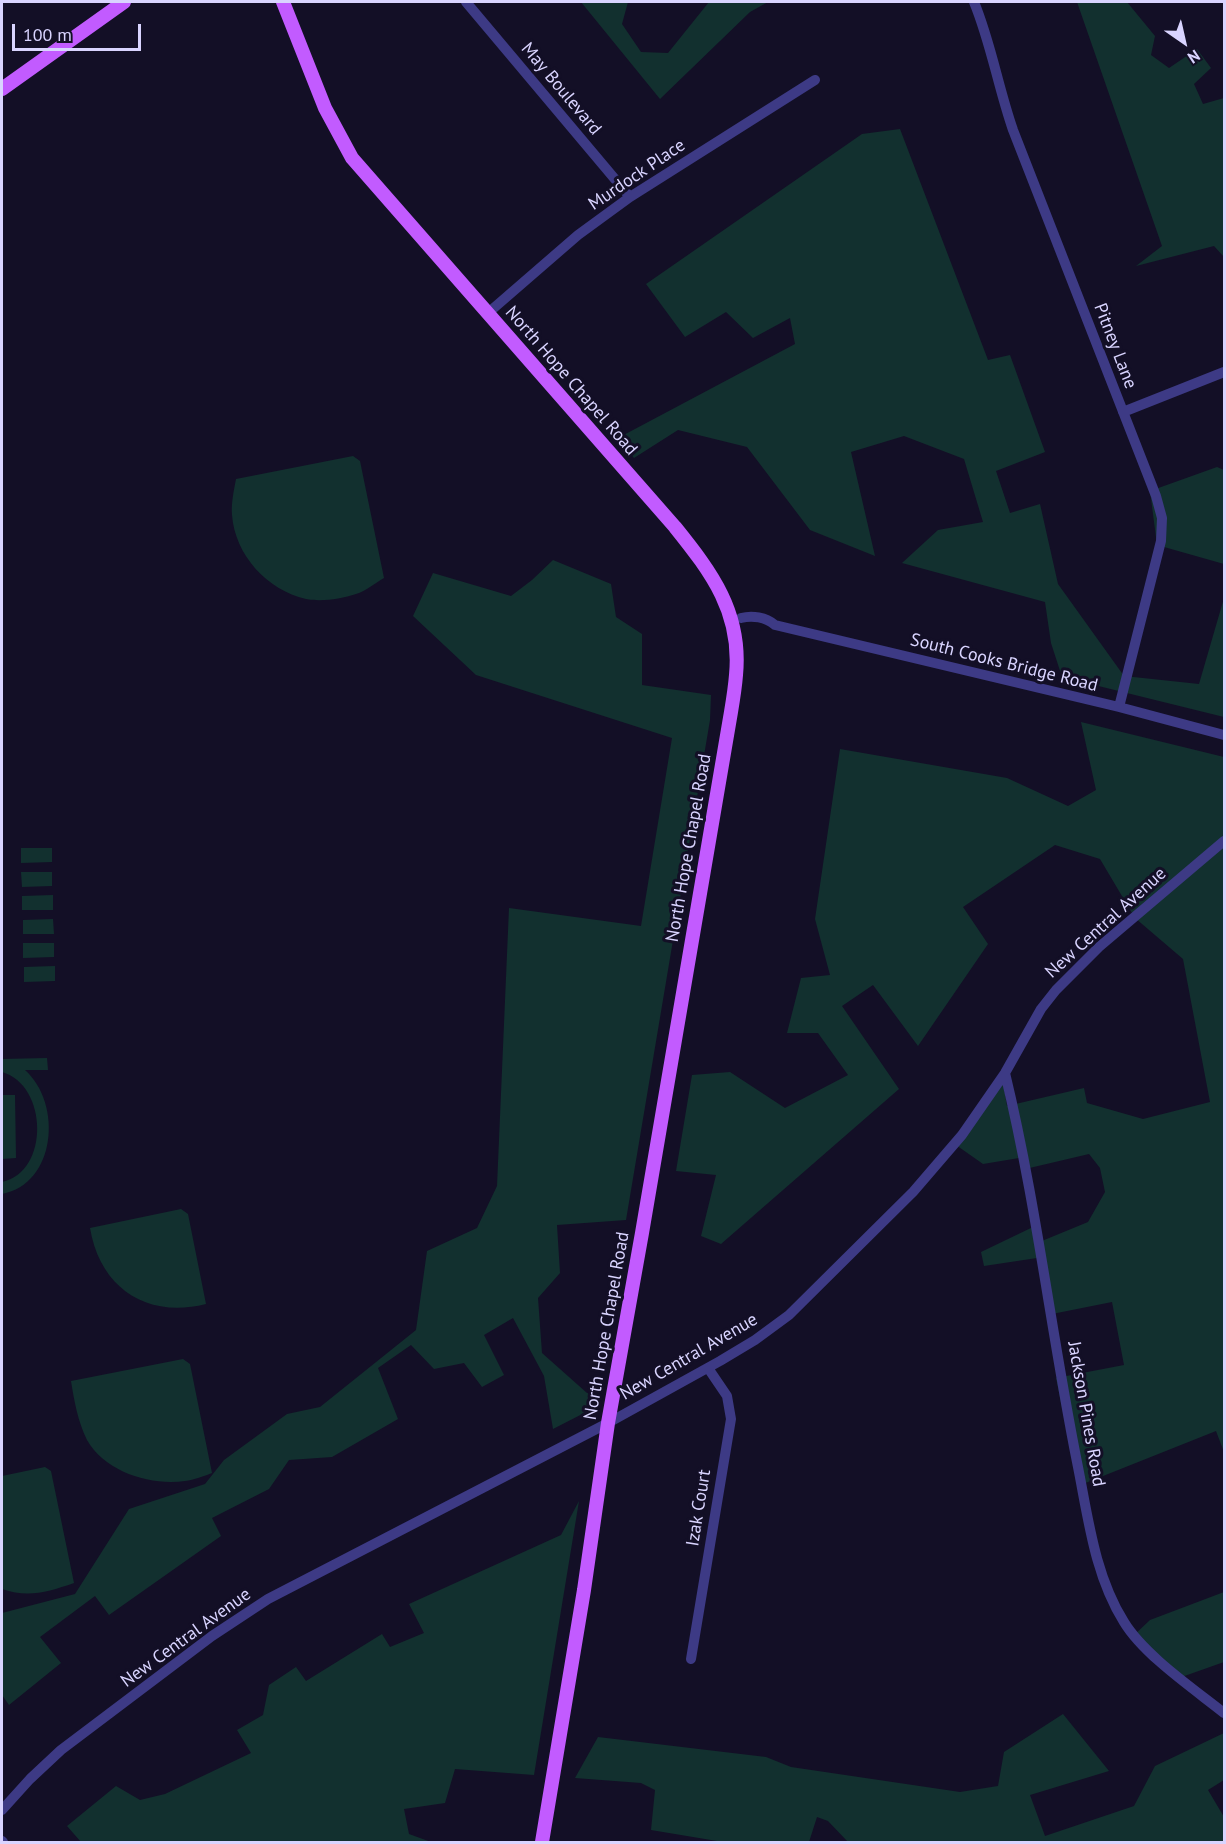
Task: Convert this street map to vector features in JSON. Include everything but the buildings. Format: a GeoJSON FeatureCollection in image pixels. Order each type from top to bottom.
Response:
{"type":"FeatureCollection","features":[{"type":"Feature","properties":{"kind":"main road"},"geometry":{"type":"LineString","coordinates":[[2,89],[124,2]]}},
{"type":"Feature","properties":{"kind":"main road","name":"North Hope Chapel Road"},"geometry":{"type":"LineString","coordinates":[[283,2],[325,108],[352,158],[692,548],[736,617],[736,675],[731,712],[608,1423],[584,1590],[542,1842]]}},
{"type":"Feature","properties":{"kind":"street","name":"May Boulevard"},"geometry":{"type":"LineString","coordinates":[[466,2],[630,197]]}},
{"type":"Feature","properties":{"kind":"street","name":"Pitney Lane"},"geometry":{"type":"LineString","coordinates":[[974,2],[986,30],[999,86],[1013,129],[1156,495],[1162,529],[1161,541],[1119,707]]}},
{"type":"Feature","properties":{"kind":"street","name":"Murdock Place"},"geometry":{"type":"LineString","coordinates":[[488,313],[578,235],[630,197],[815,80]]}},
{"type":"Feature","properties":{"kind":"street"},"geometry":{"type":"LineString","coordinates":[[1123,412],[1224,372]]}},
{"type":"Feature","properties":{"kind":"street","name":"South Cooks Bridge Road"},"geometry":{"type":"LineString","coordinates":[[736,617],[747,622],[767,626],[775,625],[1119,707],[1224,735]]}},
{"type":"Feature","properties":{"kind":"street","name":"New Central Avenue"},"geometry":{"type":"LineString","coordinates":[[2,1810],[61,1750],[212,1636],[268,1599],[608,1423],[755,1340],[789,1315],[913,1192],[962,1135],[1005,1073],[1041,1009],[1070,974],[1224,841]]}},
{"type":"Feature","properties":{"kind":"street","name":"Jackson Pines Road"},"geometry":{"type":"LineString","coordinates":[[1005,1073],[1035,1220],[1071,1429],[1095,1547],[1107,1590],[1124,1624],[1137,1640],[1167,1668],[1224,1713]]}},
{"type":"Feature","properties":{"kind":"street","name":"Izak Court"},"geometry":{"type":"LineString","coordinates":[[690,1659],[731,1419],[727,1396],[708,1368]]}},
{"type":"Feature","properties":{"kind":"green space"},"geometry":{"type":"Polygon","coordinates":[[[581,2],[628,2],[622,24],[641,52],[668,53],[709,2],[768,2],[750,12],[660,99],[581,2]]]}},
{"type":"Feature","properties":{"kind":"green space"},"geometry":{"type":"Polygon","coordinates":[[[1077,2],[1127,2],[1155,36],[1151,55],[1169,68],[1197,49],[1211,68],[1194,84],[1203,104],[1224,98],[1224,257],[1214,246],[1136,266],[1162,246],[1077,2]]]}},
{"type":"Feature","properties":{"kind":"green space"},"geometry":{"type":"Polygon","coordinates":[[[900,129],[988,360],[1010,355],[1045,452],[996,471],[1010,513],[1040,504],[1058,584],[1124,676],[1199,684],[1224,598],[1224,717],[1062,677],[1051,643],[1045,602],[902,563],[938,530],[983,522],[964,459],[904,436],[851,452],[875,556],[810,530],[747,447],[678,430],[634,458],[618,438],[795,344],[790,318],[753,338],[726,312],[685,337],[646,284],[862,134],[900,129]]]}},
{"type":"Feature","properties":{"kind":"green space"},"geometry":{"type":"Polygon","coordinates":[[[353,456],[360,461],[384,578],[360,593],[338,599],[306,599],[278,588],[256,569],[239,544],[232,515],[236,479],[353,456]]]}},
{"type":"Feature","properties":{"kind":"green space"},"geometry":{"type":"Polygon","coordinates":[[[1217,467],[1224,470],[1224,564],[1157,545],[1150,491],[1217,467]]]}},
{"type":"Feature","properties":{"kind":"green space"},"geometry":{"type":"Polygon","coordinates":[[[553,560],[611,584],[616,617],[642,634],[642,685],[711,695],[710,720],[626,1220],[557,1225],[560,1273],[538,1298],[542,1353],[587,1393],[597,1395],[594,1408],[553,1429],[544,1376],[513,1318],[484,1335],[504,1375],[482,1387],[464,1363],[434,1369],[411,1345],[378,1368],[398,1419],[332,1457],[289,1460],[269,1489],[212,1518],[221,1536],[109,1615],[95,1596],[40,1637],[61,1663],[9,1705],[2,1695],[2,1613],[75,1594],[129,1509],[205,1484],[224,1460],[287,1414],[320,1407],[416,1330],[427,1251],[477,1228],[497,1186],[509,908],[641,926],[672,738],[476,675],[413,616],[433,573],[511,596],[553,560]]]}},
{"type":"Feature","properties":{"kind":"green space"},"geometry":{"type":"Polygon","coordinates":[[[1081,722],[1224,757],[1224,1452],[1216,1431],[1078,1486],[1056,1378],[1124,1365],[1112,1302],[1047,1315],[1037,1258],[984,1266],[981,1252],[1033,1227],[1037,1243],[1088,1222],[1105,1192],[1100,1168],[1089,1154],[1021,1170],[1019,1158],[983,1164],[956,1145],[1002,1075],[1007,1106],[1084,1088],[1087,1103],[1143,1119],[1210,1102],[1183,959],[1135,918],[1100,859],[1055,845],[963,907],[988,944],[918,1046],[873,985],[842,1006],[899,1089],[721,1244],[701,1236],[716,1175],[676,1171],[692,1075],[730,1072],[785,1108],[848,1075],[818,1033],[787,1033],[801,978],[830,975],[815,919],[840,749],[1007,778],[1068,806],[1096,790],[1081,722]]]}},
{"type":"Feature","properties":{"kind":"green space"},"geometry":{"type":"Polygon","coordinates":[[[21,848],[52,848],[52,862],[21,863],[21,848]]]}},
{"type":"Feature","properties":{"kind":"green space"},"geometry":{"type":"Polygon","coordinates":[[[21,872],[52,872],[52,886],[22,887],[21,872]]]}},
{"type":"Feature","properties":{"kind":"green space"},"geometry":{"type":"Polygon","coordinates":[[[53,895],[53,910],[22,910],[22,896],[53,895]]]}},
{"type":"Feature","properties":{"kind":"green space"},"geometry":{"type":"Polygon","coordinates":[[[53,919],[54,934],[23,934],[23,920],[53,919]]]}},
{"type":"Feature","properties":{"kind":"green space"},"geometry":{"type":"Polygon","coordinates":[[[23,943],[54,943],[54,957],[23,958],[23,943]]]}},
{"type":"Feature","properties":{"kind":"green space"},"geometry":{"type":"Polygon","coordinates":[[[55,966],[55,981],[24,982],[24,967],[55,966]]]}},
{"type":"Feature","properties":{"kind":"green space"},"geometry":{"type":"Polygon","coordinates":[[[47,1058],[48,1070],[25,1070],[37,1085],[45,1102],[49,1122],[48,1141],[43,1159],[34,1175],[20,1187],[2,1194],[2,1182],[18,1175],[29,1162],[35,1146],[37,1128],[35,1110],[28,1093],[17,1080],[2,1072],[2,1059],[47,1058]]]}},
{"type":"Feature","properties":{"kind":"green space"},"geometry":{"type":"Polygon","coordinates":[[[2,1095],[15,1095],[16,1158],[2,1159],[2,1095]]]}},
{"type":"Feature","properties":{"kind":"green space"},"geometry":{"type":"Polygon","coordinates":[[[181,1209],[188,1214],[206,1304],[184,1308],[164,1307],[130,1294],[116,1282],[104,1267],[95,1249],[90,1228],[181,1209]]]}},
{"type":"Feature","properties":{"kind":"green space"},"geometry":{"type":"Polygon","coordinates":[[[183,1359],[190,1364],[212,1473],[188,1480],[158,1481],[130,1474],[105,1461],[95,1451],[84,1433],[71,1381],[183,1359]]]}},
{"type":"Feature","properties":{"kind":"green space"},"geometry":{"type":"Polygon","coordinates":[[[45,1467],[51,1471],[74,1583],[38,1593],[11,1592],[2,1589],[2,1476],[45,1467]]]}},
{"type":"Feature","properties":{"kind":"green space"},"geometry":{"type":"Polygon","coordinates":[[[579,1501],[534,1775],[455,1769],[445,1803],[404,1809],[409,1834],[431,1842],[81,1842],[67,1826],[116,1786],[140,1800],[165,1794],[251,1753],[237,1730],[263,1715],[269,1685],[296,1667],[306,1681],[382,1634],[390,1647],[424,1633],[409,1604],[561,1535],[579,1501]]]}},
{"type":"Feature","properties":{"kind":"green space"},"geometry":{"type":"Polygon","coordinates":[[[1224,1592],[1224,1662],[1176,1679],[1132,1637],[1150,1620],[1224,1592]]]}},
{"type":"Feature","properties":{"kind":"green space"},"geometry":{"type":"Polygon","coordinates":[[[1063,1714],[1109,1771],[1030,1795],[1045,1836],[1134,1806],[1155,1766],[1224,1733],[1224,1780],[1208,1790],[1224,1817],[1224,1842],[848,1842],[828,1821],[817,1817],[809,1842],[723,1842],[651,1830],[655,1790],[641,1783],[575,1778],[598,1737],[766,1757],[791,1767],[960,1792],[998,1786],[1004,1752],[1063,1714]]]}}]}
